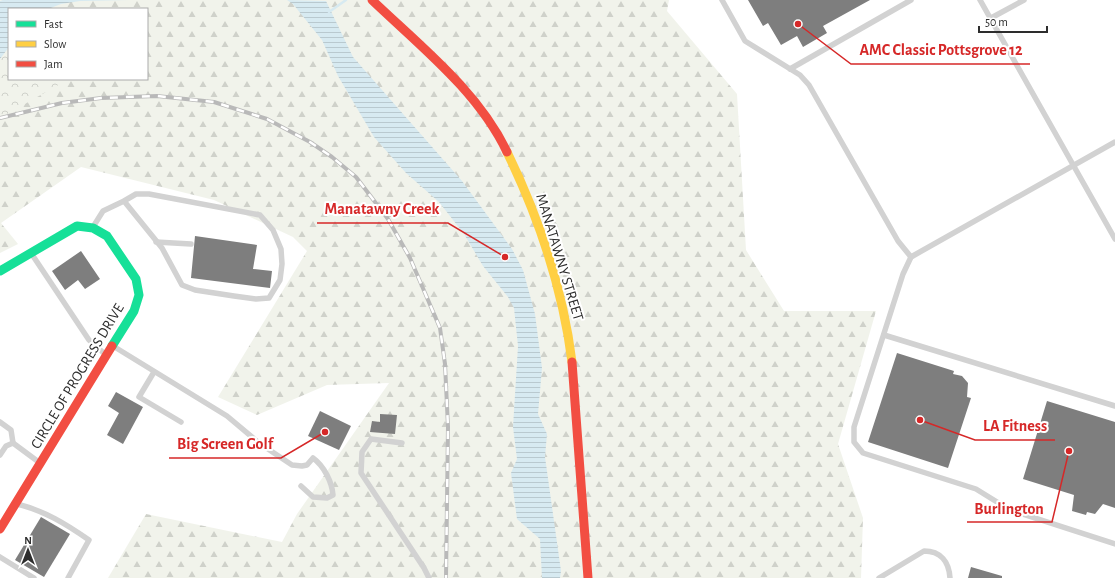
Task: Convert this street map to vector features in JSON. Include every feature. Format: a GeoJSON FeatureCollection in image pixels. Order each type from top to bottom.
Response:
{"type":"FeatureCollection","features":[{"type":"Feature","properties":{"kind":"street","name":"MANATAWNY STREET"},"geometry":{"type":"LineString","coordinates":[[372,0],[466,91],[498,133],[521,181],[539,227],[564,312],[573,367],[588,578]]}},
{"type":"Feature","properties":{"kind":"street"},"geometry":{"type":"LineString","coordinates":[[0,271],[77,226],[93,228]]}},
{"type":"Feature","properties":{"kind":"street","name":"CIRCLE OF PROGRESS DRIVE"},"geometry":{"type":"LineString","coordinates":[[0,528],[134,311],[139,295],[136,279],[107,236],[93,228]]}},
{"type":"Feature","properties":{"kind":"lane"},"geometry":{"type":"LineString","coordinates":[[722,0],[745,41],[800,75],[810,85],[898,241],[911,257]]}},
{"type":"Feature","properties":{"kind":"lane"},"geometry":{"type":"LineString","coordinates":[[790,69],[912,0]]}},
{"type":"Feature","properties":{"kind":"lane"},"geometry":{"type":"LineString","coordinates":[[980,0],[1115,239]]}},
{"type":"Feature","properties":{"kind":"lane"},"geometry":{"type":"LineString","coordinates":[[991,18],[1024,0]]}},
{"type":"Feature","properties":{"kind":"lane"},"geometry":{"type":"LineString","coordinates":[[1115,142],[911,257],[903,274],[854,428],[854,442],[863,453],[976,489],[1010,510],[1115,544]]}},
{"type":"Feature","properties":{"kind":"lane"},"geometry":{"type":"LineString","coordinates":[[93,228],[103,211],[136,194],[149,194],[260,215],[273,230],[281,249],[282,264],[280,280],[269,298],[256,299],[195,290],[182,285],[156,242],[124,201]]}},
{"type":"Feature","properties":{"kind":"lane"},"geometry":{"type":"LineString","coordinates":[[156,242],[191,244]]}},
{"type":"Feature","properties":{"kind":"lane"},"geometry":{"type":"LineString","coordinates":[[31,253],[89,340],[107,355]]}},
{"type":"Feature","properties":{"kind":"lane"},"geometry":{"type":"LineString","coordinates":[[884,334],[1115,406]]}},
{"type":"Feature","properties":{"kind":"lane"},"geometry":{"type":"LineString","coordinates":[[112,346],[227,416],[259,443],[292,465],[302,466],[306,465],[313,458],[316,460],[328,476],[333,488],[333,495],[328,498],[313,497],[301,486]]}},
{"type":"Feature","properties":{"kind":"lane"},"geometry":{"type":"LineString","coordinates":[[154,372],[139,397],[181,422]]}},
{"type":"Feature","properties":{"kind":"lane"},"geometry":{"type":"LineString","coordinates":[[0,422],[11,430],[13,443],[40,463]]}},
{"type":"Feature","properties":{"kind":"lane"},"geometry":{"type":"LineString","coordinates":[[402,443],[371,439],[362,452],[361,474],[424,568],[429,578]]}},
{"type":"Feature","properties":{"kind":"lane"},"geometry":{"type":"LineString","coordinates":[[0,455],[6,446],[13,443]]}},
{"type":"Feature","properties":{"kind":"lane"},"geometry":{"type":"LineString","coordinates":[[15,504],[36,509],[64,523],[89,540],[68,578]]}},
{"type":"Feature","properties":{"kind":"lane"},"geometry":{"type":"LineString","coordinates":[[879,578],[924,551],[936,553],[941,556],[948,565],[950,578]]}},
{"type":"Feature","properties":{"kind":"lane"},"geometry":{"type":"LineString","coordinates":[[0,557],[34,578]]}},
{"type":"Feature","properties":{"kind":"green space"},"geometry":{"type":"Polygon","coordinates":[[[0,0],[669,0],[667,11],[737,94],[746,250],[784,311],[876,311],[838,444],[863,518],[861,578],[108,578],[146,514],[282,542],[297,514],[389,383],[327,385],[257,415],[218,397],[307,251],[293,237],[214,200],[81,167],[1,223],[18,244],[0,253],[0,0]]]}},
{"type":"Feature","properties":{"kind":"green space"},"geometry":{"type":"Polygon","coordinates":[[[0,0],[32,0],[8,8],[8,80],[67,80],[0,118],[0,0]]]}},
{"type":"Feature","properties":{"kind":"shaded area"},"geometry":{"type":"Polygon","coordinates":[[[129,0],[80,1],[61,4],[51,8],[8,8],[8,48],[0,59],[0,1],[129,0]]]}},
{"type":"Feature","properties":{"kind":"shaded area"},"geometry":{"type":"Polygon","coordinates":[[[287,0],[326,1],[353,57],[462,181],[512,249],[523,270],[535,314],[542,368],[538,414],[547,434],[545,457],[561,571],[560,578],[542,578],[540,539],[517,519],[511,473],[517,459],[513,427],[518,346],[514,308],[508,297],[483,266],[464,234],[439,202],[406,173],[374,137],[338,76],[322,40],[293,4],[287,0]]]}},
{"type":"Feature","properties":{"kind":"building"},"geometry":{"type":"Polygon","coordinates":[[[748,0],[870,0],[823,26],[827,33],[803,47],[797,36],[781,45],[768,23],[763,26],[748,0]]]}},
{"type":"Feature","properties":{"kind":"building"},"geometry":{"type":"Polygon","coordinates":[[[195,236],[257,245],[253,269],[272,271],[270,288],[191,278],[195,236]]]}},
{"type":"Feature","properties":{"kind":"building"},"geometry":{"type":"Polygon","coordinates":[[[81,251],[100,279],[85,289],[78,280],[65,290],[52,271],[81,251]]]}},
{"type":"Feature","properties":{"kind":"building"},"geometry":{"type":"Polygon","coordinates":[[[897,353],[954,371],[953,374],[962,376],[968,383],[967,397],[971,398],[948,468],[868,442],[897,353]]]}},
{"type":"Feature","properties":{"kind":"building"},"geometry":{"type":"Polygon","coordinates":[[[116,392],[143,407],[123,444],[107,435],[119,413],[108,406],[116,392]]]}},
{"type":"Feature","properties":{"kind":"building"},"geometry":{"type":"Polygon","coordinates":[[[1047,401],[1115,422],[1115,508],[1103,504],[1095,514],[1087,512],[1086,515],[1072,511],[1074,495],[1023,479],[1047,401]]]}},
{"type":"Feature","properties":{"kind":"building"},"geometry":{"type":"Polygon","coordinates":[[[320,411],[351,426],[339,450],[308,436],[320,411]]]}},
{"type":"Feature","properties":{"kind":"building"},"geometry":{"type":"Polygon","coordinates":[[[380,414],[397,415],[395,434],[370,432],[372,421],[380,422],[380,414]]]}},
{"type":"Feature","properties":{"kind":"building"},"geometry":{"type":"Polygon","coordinates":[[[41,517],[70,534],[44,577],[15,560],[41,517]]]}},
{"type":"Feature","properties":{"kind":"building"},"geometry":{"type":"Polygon","coordinates":[[[971,567],[1002,576],[1002,578],[968,578],[971,567]]]}},
{"type":"Feature","properties":{"kind":"waterway"},"geometry":{"type":"LineString","coordinates":[[329,12],[346,0]]}},
{"type":"Feature","properties":{"kind":"railway"},"geometry":{"type":"LineString","coordinates":[[0,118],[62,103],[101,98],[157,96],[214,102],[267,119],[310,142],[332,157],[356,177],[388,219],[410,258],[440,328],[445,364],[448,427],[446,578]]}},
{"type":"Feature","properties":{"kind":"traffic: fast"},"geometry":{"type":"LineString","coordinates":[[0,271],[77,226],[93,228],[107,236],[136,279],[139,295],[134,311],[112,346]]}},
{"type":"Feature","properties":{"kind":"traffic: slow"},"geometry":{"type":"LineString","coordinates":[[507,152],[519,177],[548,255],[563,308],[572,362]]}},
{"type":"Feature","properties":{"kind":"traffic: jam"},"geometry":{"type":"LineString","coordinates":[[372,0],[447,70],[464,89],[495,130],[507,152]]}},
{"type":"Feature","properties":{"kind":"traffic: jam"},"geometry":{"type":"LineString","coordinates":[[0,529],[112,346]]}},
{"type":"Feature","properties":{"kind":"traffic: jam"},"geometry":{"type":"LineString","coordinates":[[572,362],[588,578]]}},
{"type":"Feature","properties":{"kind":"place","name":"AMC Classic Pottsgrove 12"},"geometry":{"type":"Point","coordinates":[798,24]}},
{"type":"Feature","properties":{"kind":"place","name":"Manatawny Creek"},"geometry":{"type":"Point","coordinates":[505,257]}},
{"type":"Feature","properties":{"kind":"place","name":"LA Fitness"},"geometry":{"type":"Point","coordinates":[920,420]}},
{"type":"Feature","properties":{"kind":"place","name":"Big Screen Golf"},"geometry":{"type":"Point","coordinates":[325,432]}},
{"type":"Feature","properties":{"kind":"place","name":"Burlington"},"geometry":{"type":"Point","coordinates":[1069,451]}}]}
